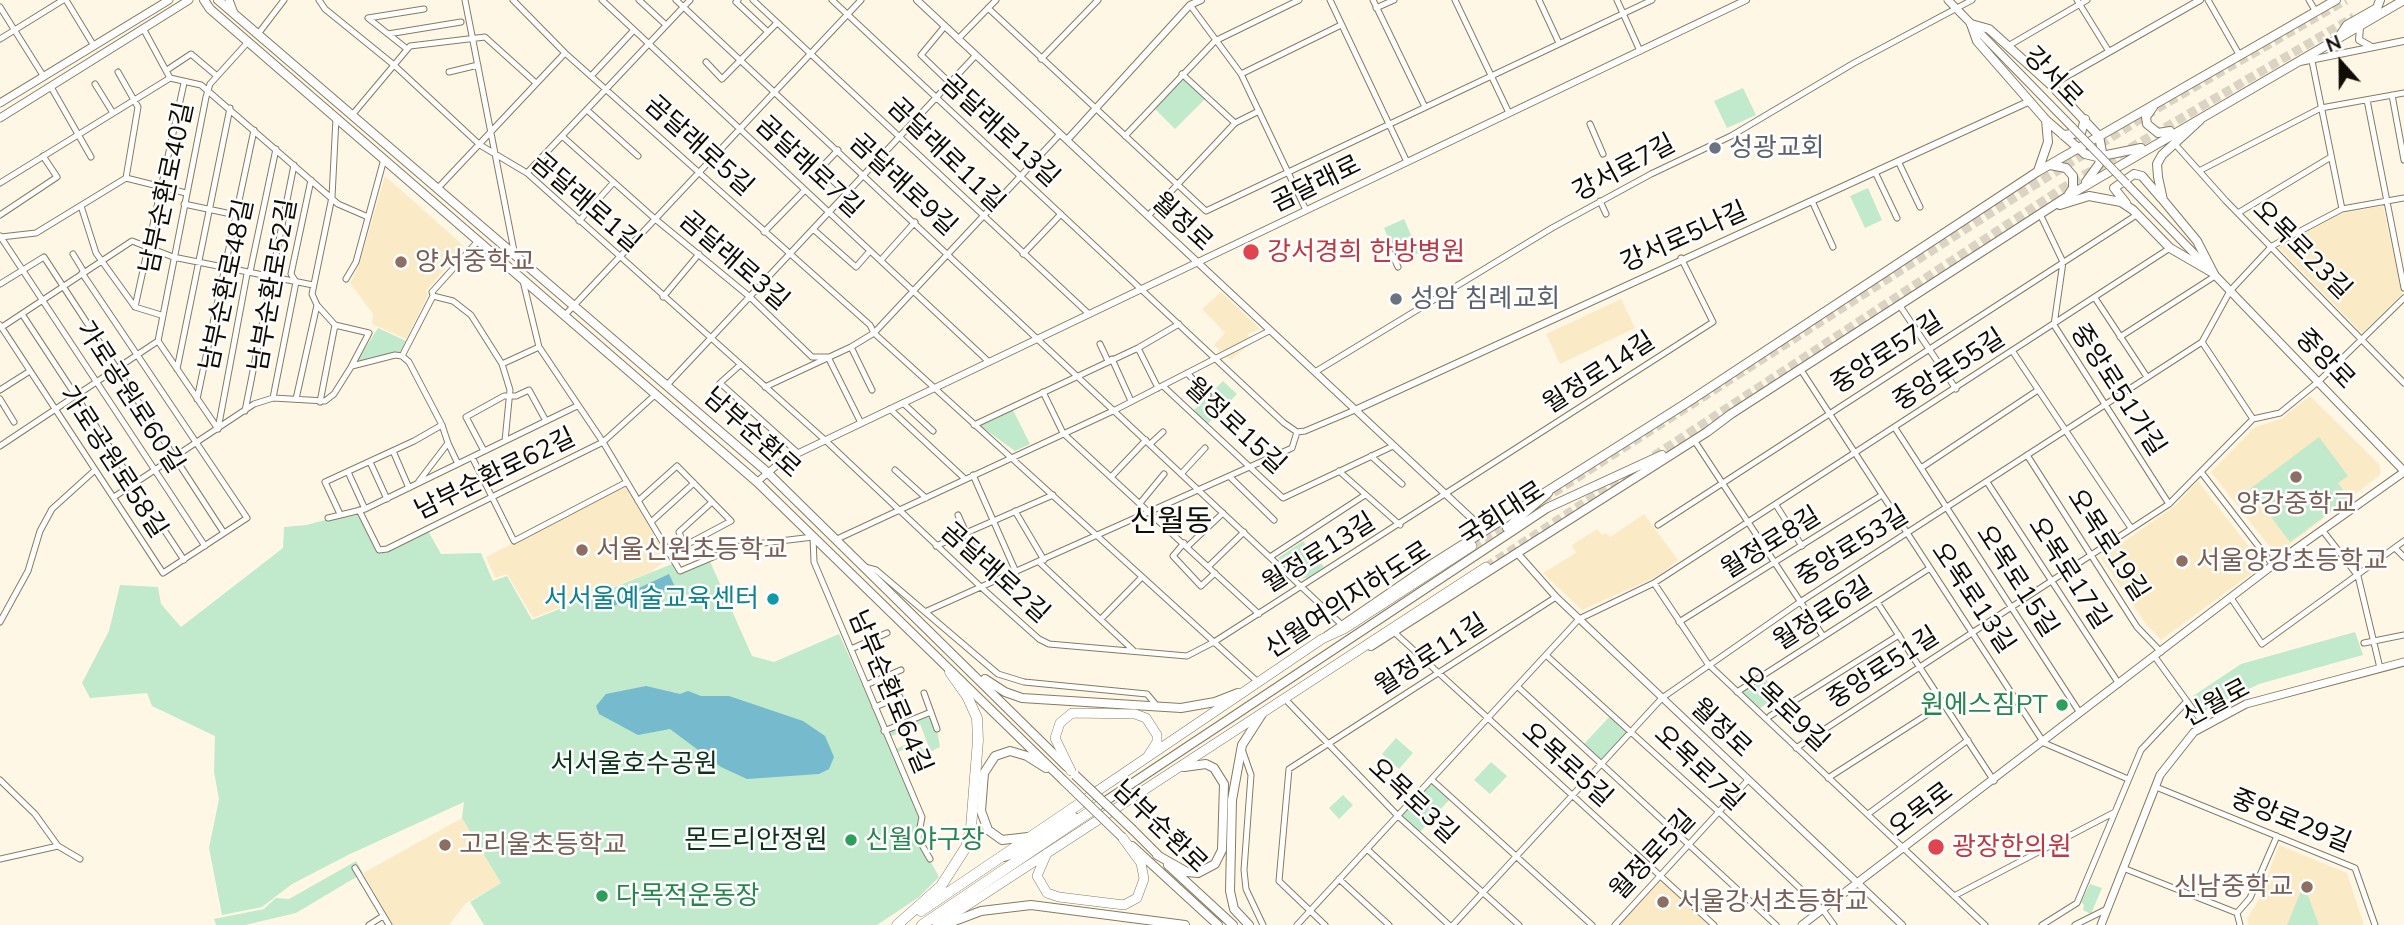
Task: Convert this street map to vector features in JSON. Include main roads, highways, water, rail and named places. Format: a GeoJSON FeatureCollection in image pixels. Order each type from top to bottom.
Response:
{"type":"FeatureCollection","features":[{"type":"Feature","properties":{"kind":"highway","name":"신월여의지하도로"},"geometry":{"type":"LineString","coordinates":[[1088,798],[1322,639],[1344,629],[1472,546]]}},
{"type":"Feature","properties":{"kind":"highway","name":"신월여의지하도로"},"geometry":{"type":"LineString","coordinates":[[937,925],[1349,659],[1365,645],[1486,567]]}},
{"type":"Feature","properties":{"kind":"highway"},"geometry":{"type":"LineString","coordinates":[[898,925],[941,886],[966,847],[971,828],[978,740],[977,718],[967,696],[950,672]]}},
{"type":"Feature","properties":{"kind":"highway"},"geometry":{"type":"LineString","coordinates":[[1073,773],[1055,738],[1066,717],[1080,712],[1135,713],[1146,718],[1153,726],[1157,743],[1141,764]]}},
{"type":"Feature","properties":{"kind":"highway"},"geometry":{"type":"LineString","coordinates":[[898,925],[1088,798]]}},
{"type":"Feature","properties":{"kind":"highway"},"geometry":{"type":"LineString","coordinates":[[922,925],[1097,807]]}},
{"type":"Feature","properties":{"kind":"highway"},"geometry":{"type":"LineString","coordinates":[[1047,852],[1037,876],[1046,892],[1059,897],[1124,905],[1136,898],[1144,879],[1141,863],[1122,837]]}},
{"type":"Feature","properties":{"kind":"main road"},"geometry":{"type":"LineString","coordinates":[[0,103],[169,0]]}},
{"type":"Feature","properties":{"kind":"main road"},"geometry":{"type":"LineString","coordinates":[[0,118],[189,0]]}},
{"type":"Feature","properties":{"kind":"main road","name":"남부순환로"},"geometry":{"type":"LineString","coordinates":[[204,0],[210,9],[757,482],[1062,780],[1218,925]]}},
{"type":"Feature","properties":{"kind":"main road","name":"남부순환로"},"geometry":{"type":"LineString","coordinates":[[218,0],[766,471],[1157,855],[1233,925]]}},
{"type":"Feature","properties":{"kind":"main road"},"geometry":{"type":"LineString","coordinates":[[229,0],[234,14]]}},
{"type":"Feature","properties":{"kind":"main road","name":"강서로"},"geometry":{"type":"LineString","coordinates":[[1948,0],[2126,183]]}},
{"type":"Feature","properties":{"kind":"main road"},"geometry":{"type":"LineString","coordinates":[[1322,639],[1340,623],[2037,172],[2078,149],[2097,133],[2118,125],[2336,0]]}},
{"type":"Feature","properties":{"kind":"main road"},"geometry":{"type":"LineString","coordinates":[[2339,37],[2347,25],[2377,8],[2380,0]]}},
{"type":"Feature","properties":{"kind":"main road"},"geometry":{"type":"LineString","coordinates":[[1349,659],[1395,633],[1518,554],[2082,187],[2150,145],[2404,0]]}},
{"type":"Feature","properties":{"kind":"main road"},"geometry":{"type":"LineString","coordinates":[[1971,24],[1989,29],[2051,85],[2097,133],[2101,156],[2082,187]]}},
{"type":"Feature","properties":{"kind":"main road"},"geometry":{"type":"LineString","coordinates":[[1971,24],[1977,41],[2030,102],[2085,154],[2101,156],[2150,145]]}},
{"type":"Feature","properties":{"kind":"main road"},"geometry":{"type":"LineString","coordinates":[[2158,102],[2148,112],[2147,124],[2158,133],[2176,130]]}},
{"type":"Feature","properties":{"kind":"main road"},"geometry":{"type":"LineString","coordinates":[[2163,200],[2157,164],[2174,143],[2212,109]]}},
{"type":"Feature","properties":{"kind":"main road"},"geometry":{"type":"LineString","coordinates":[[2063,135],[2081,133],[2085,119]]}},
{"type":"Feature","properties":{"kind":"main road"},"geometry":{"type":"LineString","coordinates":[[2037,172],[2048,142],[2046,120]]}},
{"type":"Feature","properties":{"kind":"main road"},"geometry":{"type":"LineString","coordinates":[[2050,165],[2066,168],[2073,176],[2073,188],[2068,196]]}},
{"type":"Feature","properties":{"kind":"main road"},"geometry":{"type":"LineString","coordinates":[[2134,174],[2142,176],[2197,241],[2215,275],[2170,248],[2114,188],[2134,174]]}},
{"type":"Feature","properties":{"kind":"main road","name":"중앙로"},"geometry":{"type":"LineString","coordinates":[[2126,183],[2404,472]]}},
{"type":"Feature","properties":{"kind":"main road"},"geometry":{"type":"LineString","coordinates":[[2044,211],[2089,197],[2121,202],[2136,212]]}},
{"type":"Feature","properties":{"kind":"main road","name":"국회대로"},"geometry":{"type":"LineString","coordinates":[[1097,807],[1547,508],[1658,458],[1731,414]]}},
{"type":"Feature","properties":{"kind":"main road","name":"오목로"},"geometry":{"type":"LineString","coordinates":[[1802,925],[2081,715],[2273,565],[2404,472]]}},
{"type":"Feature","properties":{"kind":"main road","name":"국회대로"},"geometry":{"type":"LineString","coordinates":[[1002,858],[1020,852],[1208,730],[1262,690],[1462,562],[1510,527],[1561,482]]}},
{"type":"Feature","properties":{"kind":"main road"},"geometry":{"type":"LineString","coordinates":[[789,514],[788,508],[794,506],[811,523],[820,525]]}},
{"type":"Feature","properties":{"kind":"main road"},"geometry":{"type":"LineString","coordinates":[[923,623],[987,681],[1022,698],[1181,708],[1203,705],[1247,690]]}},
{"type":"Feature","properties":{"kind":"main road","name":"신월로"},"geometry":{"type":"LineString","coordinates":[[2101,925],[2156,787],[2175,754],[2194,732],[2246,704],[2404,662]]}},
{"type":"Feature","properties":{"kind":"main road"},"geometry":{"type":"LineString","coordinates":[[1249,925],[1234,909],[1230,891],[1233,800],[1241,747],[1249,730],[1264,712]]}},
{"type":"Feature","properties":{"kind":"main road"},"geometry":{"type":"LineString","coordinates":[[1034,834],[1012,841],[1002,840],[988,830],[981,811],[986,767],[1002,752],[1019,752],[1062,780]]}},
{"type":"Feature","properties":{"kind":"main road"},"geometry":{"type":"LineString","coordinates":[[1157,855],[1187,872],[1198,873],[1214,864],[1222,850],[1225,792],[1214,768],[1198,763],[1166,775]]}},
{"type":"Feature","properties":{"kind":"main road"},"geometry":{"type":"LineString","coordinates":[[944,925],[981,911],[1031,905],[1185,925]]}},
{"type":"Feature","properties":{"kind":"water"},"geometry":{"type":"Polygon","coordinates":[[[669,574],[675,587],[665,589],[664,592],[661,590],[659,595],[654,585],[614,606],[611,601],[669,574]]]}},
{"type":"Feature","properties":{"kind":"water"},"geometry":{"type":"Polygon","coordinates":[[[646,686],[680,694],[688,691],[701,696],[729,696],[803,721],[825,736],[834,757],[829,769],[819,774],[747,779],[721,767],[670,729],[638,735],[599,714],[596,706],[606,694],[646,686]]]}},
{"type":"Feature","properties":{"kind":"tunnel"},"geometry":{"type":"LineString","coordinates":[[1542,500],[2163,105],[2346,0]]}},
{"type":"Feature","properties":{"kind":"tunnel"},"geometry":{"type":"LineString","coordinates":[[1654,456],[2069,184],[2354,17]]}},
{"type":"Feature","properties":{"kind":"tunnel"},"geometry":{"type":"LineString","coordinates":[[1486,567],[1631,472]]}},
{"type":"Feature","properties":{"kind":"tunnel"},"geometry":{"type":"LineString","coordinates":[[1472,546],[1516,517]]}},
{"type":"Feature","properties":{"kind":"place","name":"성광교회"},"geometry":{"type":"Point","coordinates":[1715,148]}},
{"type":"Feature","properties":{"kind":"place","name":"강서경희 한방병원"},"geometry":{"type":"Point","coordinates":[1251,252]}},
{"type":"Feature","properties":{"kind":"place","name":"양서중학교"},"geometry":{"type":"Point","coordinates":[401,262]}},
{"type":"Feature","properties":{"kind":"place","name":"성암 침례교회"},"geometry":{"type":"Point","coordinates":[1396,299]}},
{"type":"Feature","properties":{"kind":"place","name":"양강중학교"},"geometry":{"type":"Point","coordinates":[2296,477]}},
{"type":"Feature","properties":{"kind":"place","name":"서울신원초등학교"},"geometry":{"type":"Point","coordinates":[582,550]}},
{"type":"Feature","properties":{"kind":"place","name":"서울양강초등학교"},"geometry":{"type":"Point","coordinates":[2182,561]}},
{"type":"Feature","properties":{"kind":"place","name":"서서울예술교육센터"},"geometry":{"type":"Point","coordinates":[773,599]}},
{"type":"Feature","properties":{"kind":"place","name":"원에스짐PT"},"geometry":{"type":"Point","coordinates":[2062,705]}},
{"type":"Feature","properties":{"kind":"place","name":"신월야구장"},"geometry":{"type":"Point","coordinates":[851,840]}},
{"type":"Feature","properties":{"kind":"place","name":"고리울초등학교"},"geometry":{"type":"Point","coordinates":[445,845]}},
{"type":"Feature","properties":{"kind":"place","name":"광장한의원"},"geometry":{"type":"Point","coordinates":[1936,847]}},
{"type":"Feature","properties":{"kind":"place","name":"신남중학교"},"geometry":{"type":"Point","coordinates":[2307,887]}},
{"type":"Feature","properties":{"kind":"place","name":"다목적운동장"},"geometry":{"type":"Point","coordinates":[602,896]}},
{"type":"Feature","properties":{"kind":"place","name":"서울강서초등학교"},"geometry":{"type":"Point","coordinates":[1663,902]}},
{"type":"Feature","properties":{"kind":"district","name":"신월동"},"geometry":{"type":"Point","coordinates":[1171,522]}},
{"type":"Feature","properties":{"kind":"park label","name":"서서울호수공원"},"geometry":{"type":"Point","coordinates":[634,764]}},
{"type":"Feature","properties":{"kind":"park label","name":"몬드리안정원"},"geometry":{"type":"Point","coordinates":[756,840]}}]}
